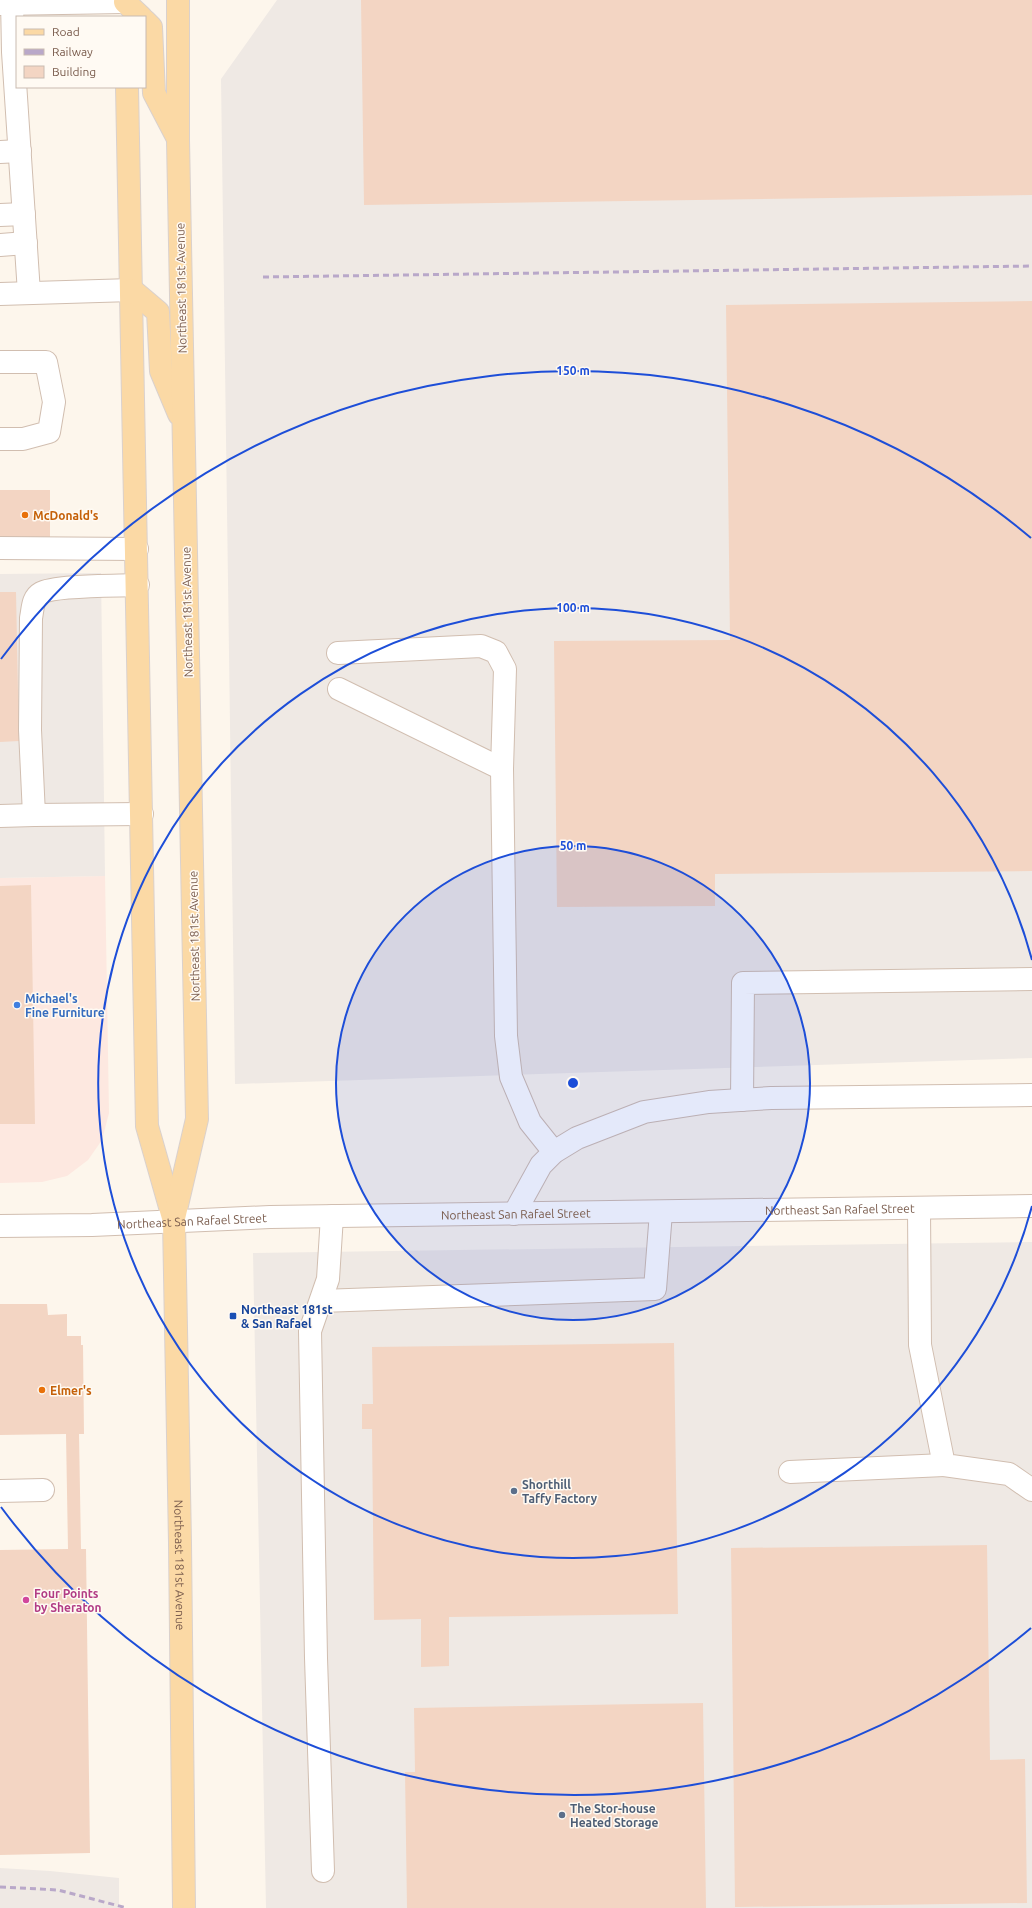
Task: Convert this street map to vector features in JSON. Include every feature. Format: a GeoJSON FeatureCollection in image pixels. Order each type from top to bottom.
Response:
{"type":"FeatureCollection","features":[{"type":"Feature","properties":{"kind":"main road","name":"Northeast 181st Avenue"},"geometry":{"type":"LineString","coordinates":[[178,0],[178,140],[197,1119],[174,1221],[180,1527],[184,1908]]}},
{"type":"Feature","properties":{"kind":"main road"},"geometry":{"type":"LineString","coordinates":[[125,6],[140,16]]}},
{"type":"Feature","properties":{"kind":"main road"},"geometry":{"type":"LineString","coordinates":[[146,23],[151,28],[154,93],[178,140]]}},
{"type":"Feature","properties":{"kind":"main road","name":"Northeast 181st Avenue"},"geometry":{"type":"LineString","coordinates":[[127,88],[138,585],[147,1126],[174,1221]]}},
{"type":"Feature","properties":{"kind":"main road"},"geometry":{"type":"LineString","coordinates":[[132,290],[158,312],[161,372],[183,424]]}},
{"type":"Feature","properties":{"kind":"street"},"geometry":{"type":"LineString","coordinates":[[30,293],[24,214],[10,152],[6,52],[8,3],[125,6]]}},
{"type":"Feature","properties":{"kind":"street"},"geometry":{"type":"LineString","coordinates":[[0,215],[24,214]]}},
{"type":"Feature","properties":{"kind":"street"},"geometry":{"type":"LineString","coordinates":[[0,245],[26,243]]}},
{"type":"Feature","properties":{"kind":"street"},"geometry":{"type":"LineString","coordinates":[[0,294],[132,290]]}},
{"type":"Feature","properties":{"kind":"street"},"geometry":{"type":"LineString","coordinates":[[0,362],[46,362],[54,402],[49,432],[24,439],[0,439]]}},
{"type":"Feature","properties":{"kind":"street"},"geometry":{"type":"LineString","coordinates":[[0,548],[137,549]]}},
{"type":"Feature","properties":{"kind":"street"},"geometry":{"type":"LineString","coordinates":[[34,814],[30,730],[31,618],[34,600],[41,593],[66,588],[138,585]]}},
{"type":"Feature","properties":{"kind":"street"},"geometry":{"type":"LineString","coordinates":[[338,653],[481,646],[496,652],[505,668],[502,769],[506,1036],[511,1077],[530,1122],[554,1152]]}},
{"type":"Feature","properties":{"kind":"street"},"geometry":{"type":"LineString","coordinates":[[340,689],[502,769]]}},
{"type":"Feature","properties":{"kind":"street"},"geometry":{"type":"LineString","coordinates":[[0,816],[34,814],[142,814]]}},
{"type":"Feature","properties":{"kind":"street"},"geometry":{"type":"LineString","coordinates":[[742,1100],[743,983],[1032,979]]}},
{"type":"Feature","properties":{"kind":"street"},"geometry":{"type":"LineString","coordinates":[[514,1214],[541,1165],[554,1152],[577,1138],[644,1112],[709,1102],[742,1100],[1032,1095]]}},
{"type":"Feature","properties":{"kind":"street","name":"Northeast San Rafael Street"},"geometry":{"type":"LineString","coordinates":[[0,1226],[332,1216],[1032,1206]]}},
{"type":"Feature","properties":{"kind":"street"},"geometry":{"type":"LineString","coordinates":[[920,1208],[920,1345],[944,1465]]}},
{"type":"Feature","properties":{"kind":"street"},"geometry":{"type":"LineString","coordinates":[[321,1301],[654,1289],[661,1212]]}},
{"type":"Feature","properties":{"kind":"street"},"geometry":{"type":"LineString","coordinates":[[323,1870],[316,1658],[310,1331],[328,1279],[332,1216]]}},
{"type":"Feature","properties":{"kind":"street"},"geometry":{"type":"LineString","coordinates":[[790,1472],[944,1465],[1009,1474],[1032,1490]]}},
{"type":"Feature","properties":{"kind":"street"},"geometry":{"type":"LineString","coordinates":[[0,1491],[43,1490]]}},
{"type":"Feature","properties":{"kind":"shaded area"},"geometry":{"type":"Polygon","coordinates":[[[277,0],[1032,0],[1032,1058],[235,1084],[221,79],[277,0]]]}},
{"type":"Feature","properties":{"kind":"shaded area"},"geometry":{"type":"Polygon","coordinates":[[[101,573],[105,876],[0,878],[0,574],[101,573]]]}},
{"type":"Feature","properties":{"kind":"shaded area"},"geometry":{"type":"Polygon","coordinates":[[[105,876],[109,1113],[102,1140],[88,1160],[67,1176],[42,1182],[0,1183],[0,878],[105,876]]]}},
{"type":"Feature","properties":{"kind":"shaded area"},"geometry":{"type":"Polygon","coordinates":[[[1032,1242],[1032,1908],[266,1908],[253,1253],[1032,1242]]]}},
{"type":"Feature","properties":{"kind":"shaded area"},"geometry":{"type":"Polygon","coordinates":[[[0,1868],[119,1878],[119,1908],[0,1908],[0,1868]]]}},
{"type":"Feature","properties":{"kind":"building"},"geometry":{"type":"Polygon","coordinates":[[[361,0],[1032,0],[1032,195],[364,205],[361,0]]]}},
{"type":"Feature","properties":{"kind":"building"},"geometry":{"type":"Polygon","coordinates":[[[1032,301],[1032,871],[715,874],[715,906],[557,907],[554,641],[730,640],[726,305],[1032,301]]]}},
{"type":"Feature","properties":{"kind":"building","name":"McDonald's"},"geometry":{"type":"Polygon","coordinates":[[[0,490],[50,490],[50,539],[0,540],[0,490]]]}},
{"type":"Feature","properties":{"kind":"building"},"geometry":{"type":"Polygon","coordinates":[[[0,592],[16,592],[19,741],[0,742],[0,592]]]}},
{"type":"Feature","properties":{"kind":"building","name":"Michael's Fine Furniture"},"geometry":{"type":"Polygon","coordinates":[[[31,885],[35,1124],[0,1124],[0,886],[31,885]]]}},
{"type":"Feature","properties":{"kind":"building"},"geometry":{"type":"Polygon","coordinates":[[[0,1304],[47,1304],[48,1315],[67,1314],[67,1336],[81,1336],[81,1345],[83,1345],[84,1434],[79,1434],[81,1549],[86,1549],[90,1853],[0,1855],[0,1550],[68,1549],[66,1434],[0,1435],[0,1304]]]}},
{"type":"Feature","properties":{"kind":"building"},"geometry":{"type":"Polygon","coordinates":[[[674,1343],[678,1614],[449,1617],[449,1666],[421,1667],[421,1619],[374,1620],[372,1429],[362,1429],[362,1404],[373,1404],[372,1347],[674,1343]]]}},
{"type":"Feature","properties":{"kind":"building"},"geometry":{"type":"Polygon","coordinates":[[[987,1545],[990,1760],[1025,1759],[1027,1903],[735,1907],[731,1548],[987,1545]]]}},
{"type":"Feature","properties":{"kind":"building"},"geometry":{"type":"Polygon","coordinates":[[[703,1703],[706,1908],[407,1908],[405,1772],[415,1772],[414,1708],[703,1703]]]}},
{"type":"Feature","properties":{"kind":"railway"},"geometry":{"type":"LineString","coordinates":[[263,277],[1032,266]]}},
{"type":"Feature","properties":{"kind":"railway"},"geometry":{"type":"LineString","coordinates":[[0,1887],[58,1890],[127,1908]]}},
{"type":"Feature","properties":{"kind":"place","name":"McDonald's"},"geometry":{"type":"Point","coordinates":[25,515]}},
{"type":"Feature","properties":{"kind":"place","name":"Michael's Fine Furniture"},"geometry":{"type":"Point","coordinates":[17,1005]}},
{"type":"Feature","properties":{"kind":"place","name":"Northeast 181st & San Rafael"},"geometry":{"type":"Point","coordinates":[233,1316]}},
{"type":"Feature","properties":{"kind":"place","name":"Elmer's"},"geometry":{"type":"Point","coordinates":[42,1390]}},
{"type":"Feature","properties":{"kind":"place","name":"Shorthill Taffy Factory"},"geometry":{"type":"Point","coordinates":[514,1491]}},
{"type":"Feature","properties":{"kind":"place","name":"Four Points by Sheraton"},"geometry":{"type":"Point","coordinates":[26,1600]}},
{"type":"Feature","properties":{"kind":"place","name":"The Stor-house Heated Storage"},"geometry":{"type":"Point","coordinates":[562,1815]}}]}
